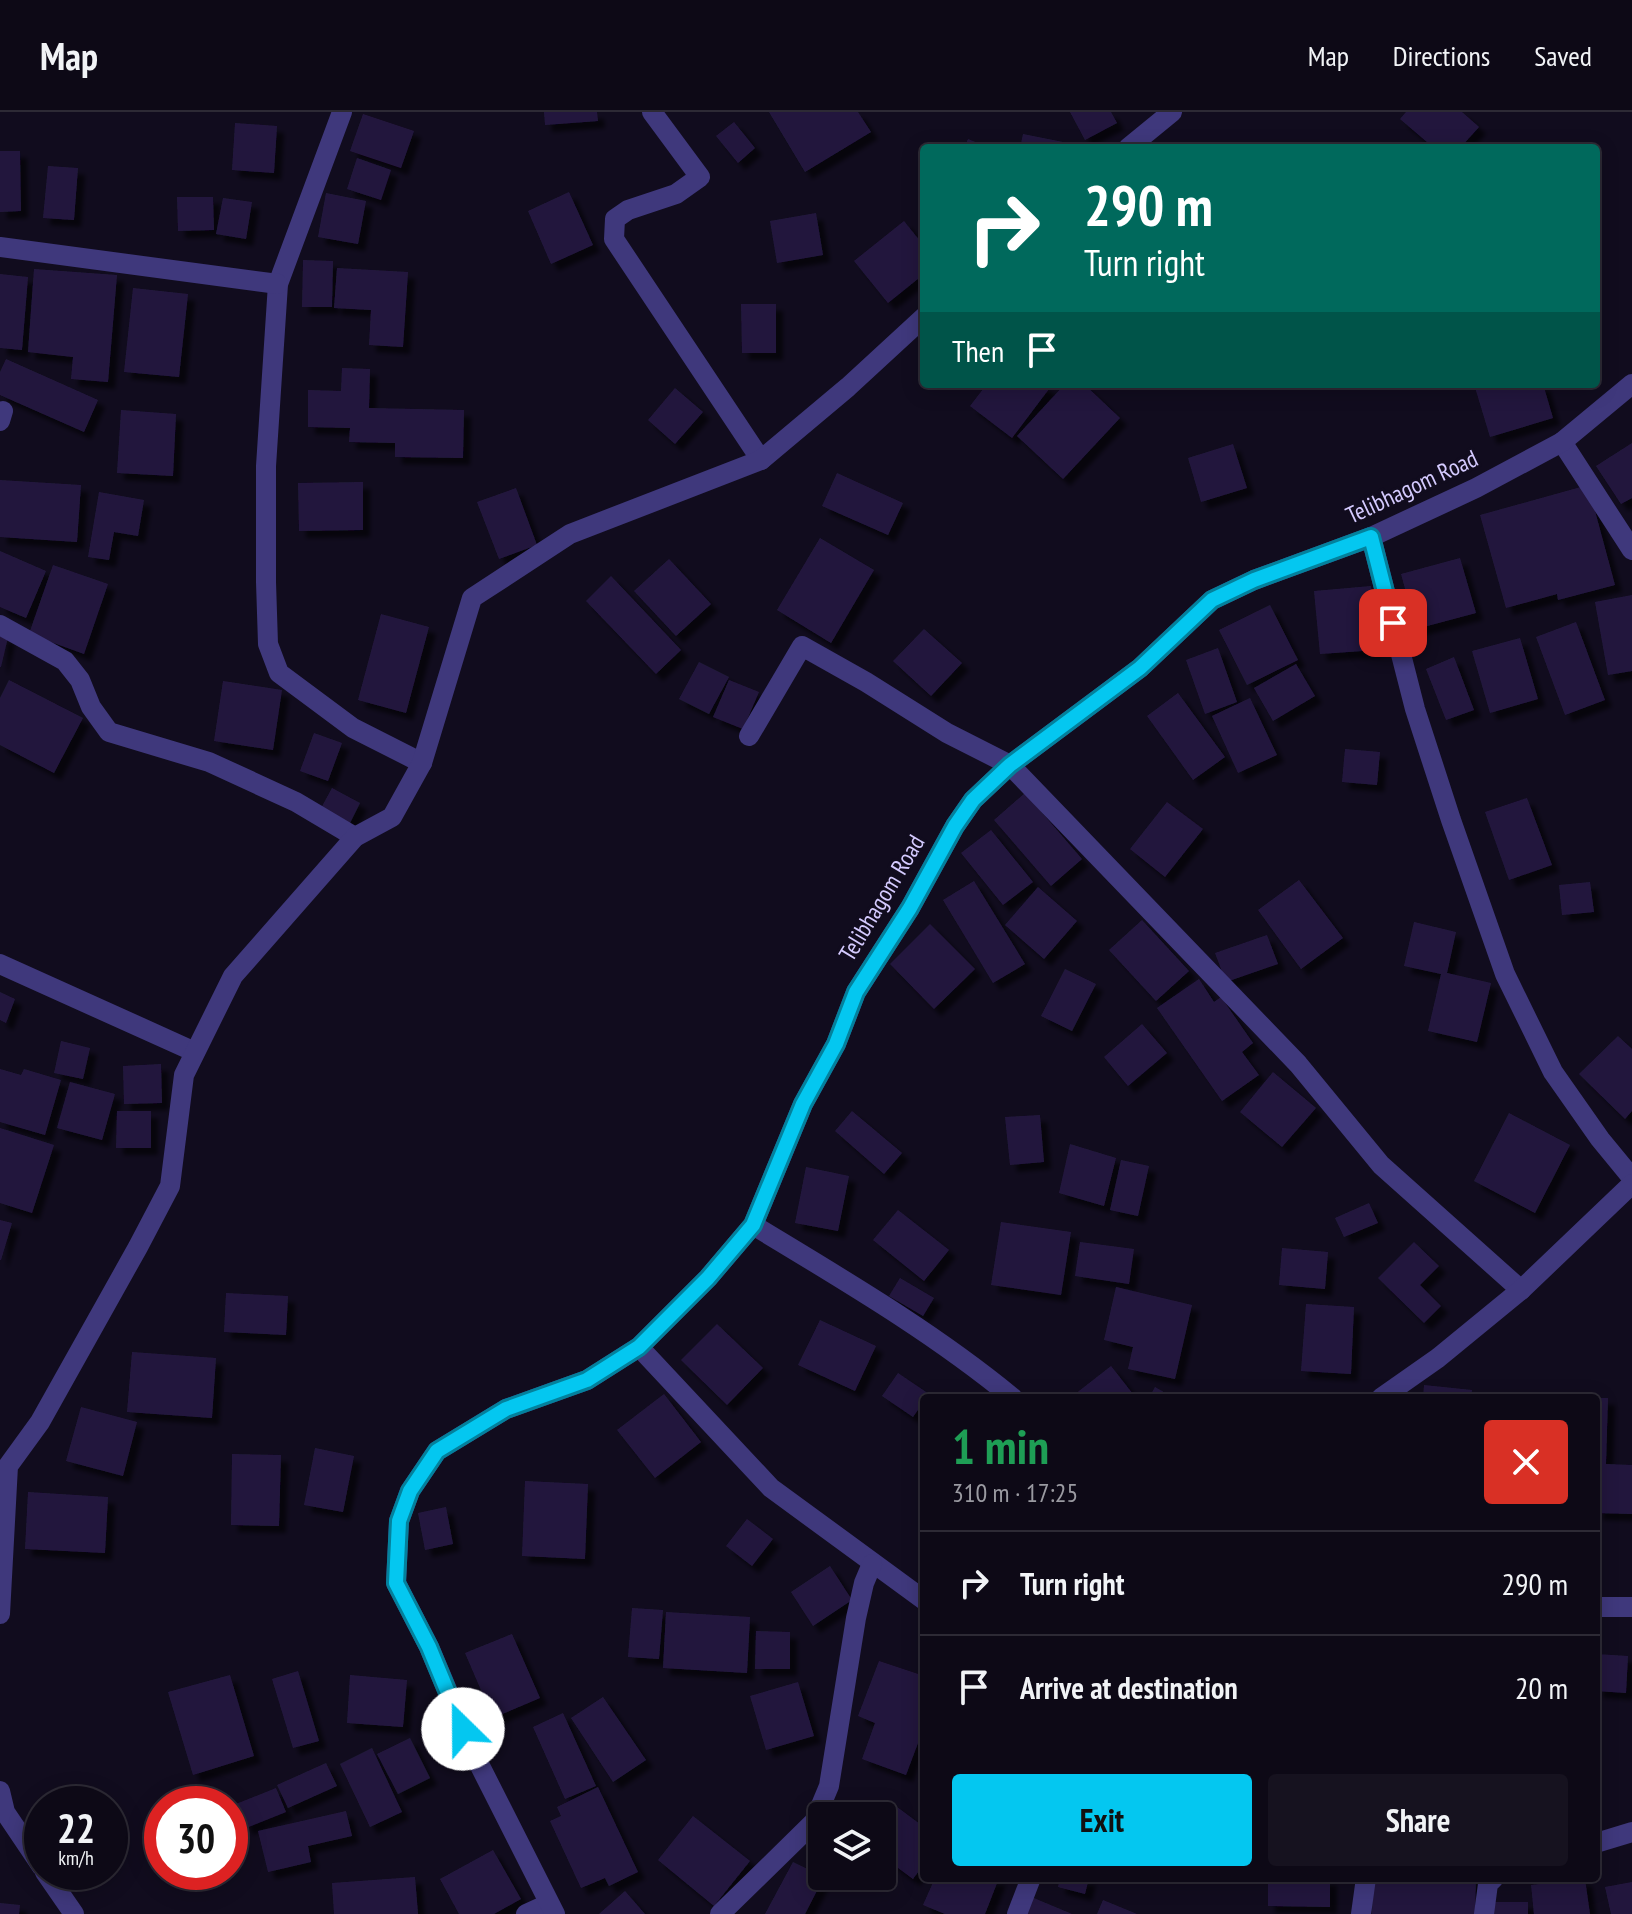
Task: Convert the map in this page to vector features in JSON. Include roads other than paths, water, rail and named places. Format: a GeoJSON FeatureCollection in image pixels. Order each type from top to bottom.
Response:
{"type":"FeatureCollection","features":[{"type":"Feature","properties":{"kind":"street"},"geometry":{"type":"LineString","coordinates":[[342,112],[278,284],[266,466],[268,644],[279,673],[353,728],[422,763]]}},
{"type":"Feature","properties":{"kind":"street"},"geometry":{"type":"LineString","coordinates":[[652,112],[700,177],[676,194],[628,210],[615,219],[614,239],[761,460]]}},
{"type":"Feature","properties":{"kind":"street"},"geometry":{"type":"LineString","coordinates":[[1133,144],[1172,112]]}},
{"type":"Feature","properties":{"kind":"street"},"geometry":{"type":"LineString","coordinates":[[0,247],[278,284]]}},
{"type":"Feature","properties":{"kind":"street"},"geometry":{"type":"LineString","coordinates":[[1,1606],[8,1466],[40,1422],[170,1186],[184,1075],[233,976],[355,837],[392,817],[422,763],[472,598],[570,534],[761,460],[848,387],[920,321]]}},
{"type":"Feature","properties":{"kind":"street","name":"Telibhagom Road"},"geometry":{"type":"LineString","coordinates":[[552,1909],[475,1756],[429,1647],[396,1583],[399,1521],[410,1491],[437,1451],[506,1409],[587,1380],[639,1347],[708,1278],[753,1225],[803,1104],[836,1044],[856,992],[910,908],[955,826],[973,800],[1010,765],[1140,668],[1212,600],[1254,580],[1371,537],[1476,488],[1562,442],[1632,384]]}},
{"type":"Feature","properties":{"kind":"street"},"geometry":{"type":"LineString","coordinates":[[1562,442],[1632,550]]}},
{"type":"Feature","properties":{"kind":"street"},"geometry":{"type":"LineString","coordinates":[[1371,537],[1415,709],[1505,974],[1553,1072],[1632,1178]]}},
{"type":"Feature","properties":{"kind":"street"},"geometry":{"type":"LineString","coordinates":[[0,625],[65,661],[80,680],[91,707],[109,732],[209,762],[296,802],[355,837]]}},
{"type":"Feature","properties":{"kind":"street"},"geometry":{"type":"LineString","coordinates":[[749,736],[802,646],[947,733],[1010,765],[1298,1064],[1381,1165],[1521,1290]]}},
{"type":"Feature","properties":{"kind":"street"},"geometry":{"type":"LineString","coordinates":[[0,964],[195,1052]]}},
{"type":"Feature","properties":{"kind":"street"},"geometry":{"type":"LineString","coordinates":[[1387,1394],[1438,1358],[1521,1290],[1632,1184]]}},
{"type":"Feature","properties":{"kind":"street"},"geometry":{"type":"LineString","coordinates":[[753,1225],[870,1296],[974,1366],[1008,1394]]}},
{"type":"Feature","properties":{"kind":"street"},"geometry":{"type":"LineString","coordinates":[[639,1347],[771,1488],[920,1597]]}},
{"type":"Feature","properties":{"kind":"street"},"geometry":{"type":"LineString","coordinates":[[720,1914],[814,1822],[829,1786],[856,1618],[872,1564]]}},
{"type":"Feature","properties":{"kind":"street"},"geometry":{"type":"LineString","coordinates":[[1600,1607],[1632,1607]]}},
{"type":"Feature","properties":{"kind":"street"},"geometry":{"type":"LineString","coordinates":[[0,1791],[5,1812],[24,1840]]}},
{"type":"Feature","properties":{"kind":"street"},"geometry":{"type":"LineString","coordinates":[[1600,1842],[1632,1832]]}},
{"type":"Feature","properties":{"kind":"street"},"geometry":{"type":"LineString","coordinates":[[1017,1914],[1029,1882]]}},
{"type":"Feature","properties":{"kind":"street"},"geometry":{"type":"LineString","coordinates":[[1361,1914],[1365,1882]]}},
{"type":"Feature","properties":{"kind":"street"},"geometry":{"type":"LineString","coordinates":[[1484,1914],[1490,1882]]}},
{"type":"Feature","properties":{"kind":"street"},"geometry":{"type":"LineString","coordinates":[[58,1890],[74,1914]]}},
{"type":"Feature","properties":{"kind":"street"},"geometry":{"type":"LineString","coordinates":[[526,1914],[552,1909]]}}]}
